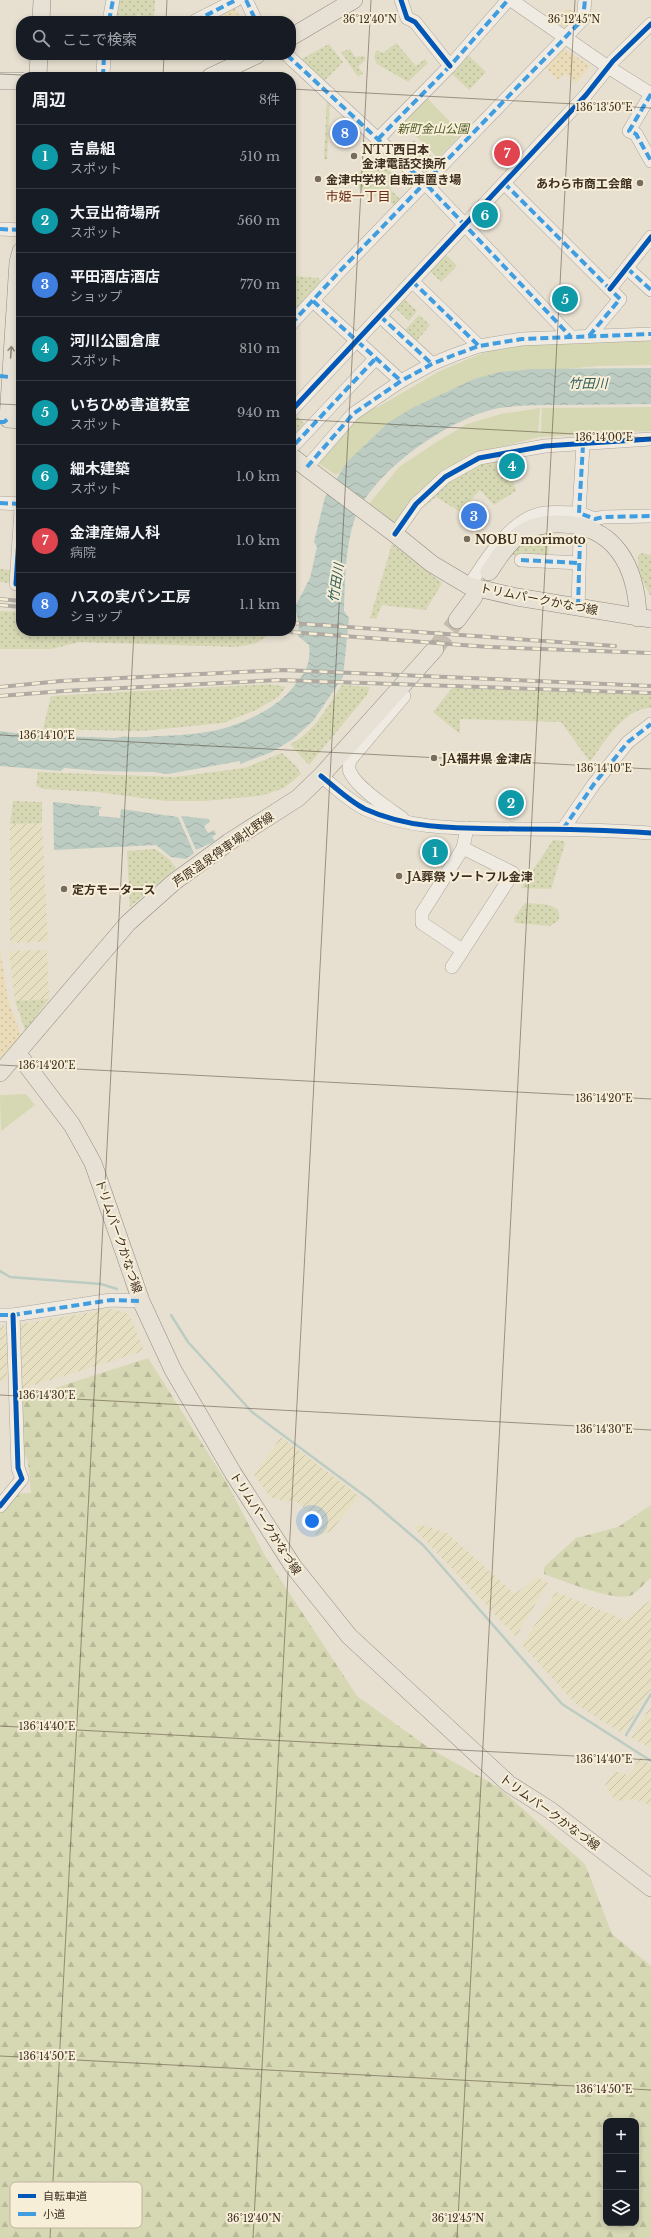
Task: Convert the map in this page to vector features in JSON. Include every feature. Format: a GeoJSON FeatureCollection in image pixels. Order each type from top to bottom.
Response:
{"type":"FeatureCollection","features":[{"type":"Feature","properties":{"kind":"main road"},"geometry":{"type":"LineString","coordinates":[[41,16],[42,0]]}},
{"type":"Feature","properties":{"kind":"main road"},"geometry":{"type":"LineString","coordinates":[[296,34],[354,0]]}},
{"type":"Feature","properties":{"kind":"main road"},"geometry":{"type":"LineString","coordinates":[[38,72],[39,60]]}},
{"type":"Feature","properties":{"kind":"main road"},"geometry":{"type":"LineString","coordinates":[[221,72],[246,60]]}},
{"type":"Feature","properties":{"kind":"main road"},"geometry":{"type":"LineString","coordinates":[[0,80],[16,81]]}},
{"type":"Feature","properties":{"kind":"main road"},"geometry":{"type":"LineString","coordinates":[[10,420],[5,376],[16,280]]}},
{"type":"Feature","properties":{"kind":"main road","name":"トリムパークかなづ線"},"geometry":{"type":"LineString","coordinates":[[296,453],[310,469],[432,564],[472,591],[645,618]]}},
{"type":"Feature","properties":{"kind":"main road"},"geometry":{"type":"LineString","coordinates":[[489,572],[509,544],[525,532],[538,526],[563,523],[588,528],[606,538],[620,552],[637,593],[645,618]]}},
{"type":"Feature","properties":{"kind":"main road"},"geometry":{"type":"LineString","coordinates":[[457,620],[472,591]]}},
{"type":"Feature","properties":{"kind":"main road","name":"芦原温泉停車場北野線"},"geometry":{"type":"LineString","coordinates":[[0,1073],[18,1054],[109,944],[147,904],[229,842],[298,798],[321,776],[436,649]]}},
{"type":"Feature","properties":{"kind":"main road","name":"トリムパークかなづ線"},"geometry":{"type":"LineString","coordinates":[[18,1054],[72,1125],[93,1163],[141,1301],[173,1370],[233,1473],[293,1566],[349,1636],[509,1784],[550,1810],[651,1888]]}},
{"type":"Feature","properties":{"kind":"street"},"geometry":{"type":"LineString","coordinates":[[110,16],[113,0]]}},
{"type":"Feature","properties":{"kind":"street"},"geometry":{"type":"LineString","coordinates":[[205,16],[236,0]]}},
{"type":"Feature","properties":{"kind":"street"},"geometry":{"type":"LineString","coordinates":[[246,0],[254,16]]}},
{"type":"Feature","properties":{"kind":"street"},"geometry":{"type":"LineString","coordinates":[[401,0],[407,18],[415,22],[450,66]]}},
{"type":"Feature","properties":{"kind":"street"},"geometry":{"type":"LineString","coordinates":[[378,139],[450,66],[510,0],[608,67],[651,94],[629,131],[636,134],[651,161]]}},
{"type":"Feature","properties":{"kind":"street"},"geometry":{"type":"LineString","coordinates":[[296,319],[583,19],[585,0]]}},
{"type":"Feature","properties":{"kind":"street"},"geometry":{"type":"LineString","coordinates":[[296,406],[586,95],[608,67],[651,24]]}},
{"type":"Feature","properties":{"kind":"street"},"geometry":{"type":"LineString","coordinates":[[103,72],[104,60]]}},
{"type":"Feature","properties":{"kind":"street"},"geometry":{"type":"LineString","coordinates":[[292,60],[425,183],[570,336]]}},
{"type":"Feature","properties":{"kind":"street"},"geometry":{"type":"LineString","coordinates":[[504,183],[620,300],[589,336]]}},
{"type":"Feature","properties":{"kind":"street"},"geometry":{"type":"LineString","coordinates":[[0,229],[16,230]]}},
{"type":"Feature","properties":{"kind":"street"},"geometry":{"type":"LineString","coordinates":[[610,289],[651,237]]}},
{"type":"Feature","properties":{"kind":"street"},"geometry":{"type":"LineString","coordinates":[[627,268],[651,290]]}},
{"type":"Feature","properties":{"kind":"street"},"geometry":{"type":"LineString","coordinates":[[412,281],[479,346]]}},
{"type":"Feature","properties":{"kind":"street"},"geometry":{"type":"LineString","coordinates":[[312,301],[357,340],[375,359],[401,382]]}},
{"type":"Feature","properties":{"kind":"street"},"geometry":{"type":"LineString","coordinates":[[380,316],[432,364]]}},
{"type":"Feature","properties":{"kind":"street"},"geometry":{"type":"LineString","coordinates":[[310,469],[353,414],[401,382],[432,364],[479,346],[522,339],[651,334]]}},
{"type":"Feature","properties":{"kind":"street"},"geometry":{"type":"LineString","coordinates":[[296,447],[375,359]]}},
{"type":"Feature","properties":{"kind":"street"},"geometry":{"type":"LineString","coordinates":[[391,531],[416,504],[445,477],[479,458],[545,446],[583,445],[651,439]]}},
{"type":"Feature","properties":{"kind":"street"},"geometry":{"type":"LineString","coordinates":[[579,513],[583,445]]}},
{"type":"Feature","properties":{"kind":"street"},"geometry":{"type":"LineString","coordinates":[[0,503],[16,504]]}},
{"type":"Feature","properties":{"kind":"street"},"geometry":{"type":"LineString","coordinates":[[472,591],[494,547],[522,523],[544,513],[579,513],[595,519],[602,517],[651,516]]}},
{"type":"Feature","properties":{"kind":"street"},"geometry":{"type":"LineString","coordinates":[[578,607],[580,538]]}},
{"type":"Feature","properties":{"kind":"street"},"geometry":{"type":"LineString","coordinates":[[521,560],[579,563]]}},
{"type":"Feature","properties":{"kind":"street"},"geometry":{"type":"LineString","coordinates":[[404,696],[350,760],[349,766],[351,774],[374,798],[407,822]]}},
{"type":"Feature","properties":{"kind":"street"},"geometry":{"type":"LineString","coordinates":[[563,829],[594,784],[628,742],[651,724]]}},
{"type":"Feature","properties":{"kind":"street"},"geometry":{"type":"LineString","coordinates":[[321,776],[364,808],[386,817],[407,822],[445,828],[563,829],[651,833]]}},
{"type":"Feature","properties":{"kind":"street"},"geometry":{"type":"LineString","coordinates":[[462,950],[422,923],[422,913],[463,848],[467,828]]}},
{"type":"Feature","properties":{"kind":"street"},"geometry":{"type":"LineString","coordinates":[[452,968],[462,950],[513,873],[463,848]]}},
{"type":"Feature","properties":{"kind":"street"},"geometry":{"type":"LineString","coordinates":[[0,1506],[22,1478],[18,1468],[7,1315],[111,1300],[141,1301]]}},
{"type":"Feature","properties":{"kind":"shaded area"},"geometry":{"type":"Polygon","coordinates":[[[42,823],[48,942],[10,943],[10,824],[42,823]]]}},
{"type":"Feature","properties":{"kind":"shaded area"},"geometry":{"type":"Polygon","coordinates":[[[47,950],[49,999],[15,1001],[9,951],[47,950]]]}},
{"type":"Feature","properties":{"kind":"shaded area"},"geometry":{"type":"Polygon","coordinates":[[[104,1307],[129,1314],[144,1351],[15,1391],[20,1324],[98,1311],[104,1307]]]}},
{"type":"Feature","properties":{"kind":"shaded area"},"geometry":{"type":"Polygon","coordinates":[[[0,1326],[8,1326],[7,1381],[0,1382],[0,1326]]]}},
{"type":"Feature","properties":{"kind":"shaded area"},"geometry":{"type":"Polygon","coordinates":[[[281,1437],[359,1496],[331,1531],[318,1536],[310,1531],[304,1508],[299,1503],[271,1498],[254,1475],[281,1437]]]}},
{"type":"Feature","properties":{"kind":"shaded area"},"geometry":{"type":"Polygon","coordinates":[[[419,1524],[447,1533],[515,1594],[536,1577],[548,1583],[516,1637],[415,1529],[419,1524]]]}},
{"type":"Feature","properties":{"kind":"shaded area"},"geometry":{"type":"Polygon","coordinates":[[[556,1592],[625,1620],[649,1601],[651,1603],[651,1689],[623,1734],[576,1704],[522,1645],[556,1592]]]}},
{"type":"Feature","properties":{"kind":"shaded area"},"geometry":{"type":"Polygon","coordinates":[[[651,1706],[651,1749],[631,1737],[651,1706]]]}},
{"type":"Feature","properties":{"kind":"shaded area"},"geometry":{"type":"Polygon","coordinates":[[[640,1757],[651,1765],[651,1809],[650,1806],[642,1801],[631,1799],[623,1802],[612,1797],[605,1784],[615,1771],[627,1775],[631,1773],[640,1757]]]}},
{"type":"Feature","properties":{"kind":"green space"},"geometry":{"type":"Polygon","coordinates":[[[120,0],[155,0],[154,16],[141,16],[137,14],[137,16],[116,15],[120,0]]]}},
{"type":"Feature","properties":{"kind":"green space"},"geometry":{"type":"Polygon","coordinates":[[[396,43],[416,66],[425,59],[428,63],[408,82],[377,64],[374,58],[376,50],[383,53],[396,43]]]}},
{"type":"Feature","properties":{"kind":"green space"},"geometry":{"type":"Polygon","coordinates":[[[329,44],[343,62],[323,82],[300,60],[329,44]]]}},
{"type":"Feature","properties":{"kind":"green space"},"geometry":{"type":"Polygon","coordinates":[[[350,49],[355,57],[364,56],[366,59],[358,67],[363,73],[358,77],[341,52],[350,49]]]}},
{"type":"Feature","properties":{"kind":"green space"},"geometry":{"type":"Polygon","coordinates":[[[466,53],[486,72],[469,90],[449,71],[466,53]]]}},
{"type":"Feature","properties":{"kind":"green space"},"geometry":{"type":"Polygon","coordinates":[[[327,98],[330,101],[327,159],[324,159],[327,98]]]}},
{"type":"Feature","properties":{"kind":"green space","name":"新町金山公園"},"geometry":{"type":"Polygon","coordinates":[[[427,98],[462,134],[438,158],[402,122],[427,98]]]}},
{"type":"Feature","properties":{"kind":"green space"},"geometry":{"type":"Polygon","coordinates":[[[414,140],[438,162],[434,166],[425,158],[414,169],[400,155],[414,140]]]}},
{"type":"Feature","properties":{"kind":"green space"},"geometry":{"type":"Polygon","coordinates":[[[375,156],[399,180],[390,189],[402,201],[395,207],[380,192],[371,200],[351,180],[375,156]]]}},
{"type":"Feature","properties":{"kind":"green space"},"geometry":{"type":"Polygon","coordinates":[[[444,253],[457,266],[441,282],[428,269],[444,253]]]}},
{"type":"Feature","properties":{"kind":"green space"},"geometry":{"type":"Polygon","coordinates":[[[296,276],[318,278],[322,282],[296,310],[296,276]]]}},
{"type":"Feature","properties":{"kind":"green space"},"geometry":{"type":"Polygon","coordinates":[[[402,297],[417,311],[409,321],[394,307],[402,297]]]}},
{"type":"Feature","properties":{"kind":"green space"},"geometry":{"type":"Polygon","coordinates":[[[419,315],[430,325],[415,343],[403,332],[419,315]]]}},
{"type":"Feature","properties":{"kind":"green space"},"geometry":{"type":"Polygon","coordinates":[[[651,338],[651,365],[598,366],[512,374],[385,434],[336,475],[318,463],[356,414],[378,407],[438,372],[480,354],[506,346],[651,338]]]}},
{"type":"Feature","properties":{"kind":"green space"},"geometry":{"type":"Polygon","coordinates":[[[651,407],[651,431],[539,437],[482,452],[395,526],[369,504],[399,467],[467,424],[501,414],[540,408],[538,433],[541,433],[542,408],[651,407]]]}},
{"type":"Feature","properties":{"kind":"green space"},"geometry":{"type":"Polygon","coordinates":[[[296,416],[306,425],[296,436],[296,416]]]}},
{"type":"Feature","properties":{"kind":"green space"},"geometry":{"type":"Polygon","coordinates":[[[505,455],[516,491],[494,505],[480,490],[460,512],[436,497],[420,510],[412,523],[410,517],[453,475],[505,455]]]}},
{"type":"Feature","properties":{"kind":"green space"},"geometry":{"type":"Polygon","coordinates":[[[549,533],[548,557],[511,555],[519,546],[532,537],[549,533]]]}},
{"type":"Feature","properties":{"kind":"green space"},"geometry":{"type":"Polygon","coordinates":[[[392,544],[442,583],[426,610],[382,605],[376,619],[370,618],[392,544]]]}},
{"type":"Feature","properties":{"kind":"green space"},"geometry":{"type":"Polygon","coordinates":[[[643,553],[651,555],[651,596],[639,570],[639,554],[643,553]]]}},
{"type":"Feature","properties":{"kind":"green space"},"geometry":{"type":"Polygon","coordinates":[[[0,569],[11,570],[10,583],[0,582],[0,569]]]}},
{"type":"Feature","properties":{"kind":"green space"},"geometry":{"type":"Polygon","coordinates":[[[0,611],[16,612],[16,636],[268,636],[254,644],[235,647],[79,642],[52,649],[0,649],[0,611]]]}},
{"type":"Feature","properties":{"kind":"green space"},"geometry":{"type":"Polygon","coordinates":[[[270,684],[286,687],[278,697],[256,710],[223,723],[141,731],[43,729],[51,696],[270,684]]]}},
{"type":"Feature","properties":{"kind":"green space"},"geometry":{"type":"Polygon","coordinates":[[[342,685],[370,687],[367,695],[309,765],[290,744],[306,734],[319,719],[342,685]]]}},
{"type":"Feature","properties":{"kind":"green space"},"geometry":{"type":"Polygon","coordinates":[[[452,688],[651,695],[651,708],[641,709],[632,713],[624,720],[608,737],[590,762],[561,722],[460,719],[460,734],[433,712],[452,688]]]}},
{"type":"Feature","properties":{"kind":"green space"},"geometry":{"type":"Polygon","coordinates":[[[282,753],[296,766],[301,774],[284,788],[260,796],[204,801],[165,801],[97,792],[44,789],[36,786],[38,772],[175,777],[244,768],[282,753]]]}},
{"type":"Feature","properties":{"kind":"green space"},"geometry":{"type":"Polygon","coordinates":[[[13,801],[42,802],[42,823],[10,824],[13,801]]]}},
{"type":"Feature","properties":{"kind":"green space"},"geometry":{"type":"Polygon","coordinates":[[[553,840],[564,841],[565,844],[551,889],[521,888],[553,840]]]}},
{"type":"Feature","properties":{"kind":"green space"},"geometry":{"type":"Polygon","coordinates":[[[155,849],[169,859],[176,868],[130,907],[127,851],[155,849]]]}},
{"type":"Feature","properties":{"kind":"green space"},"geometry":{"type":"Polygon","coordinates":[[[525,903],[542,904],[554,907],[558,910],[558,921],[550,926],[515,923],[514,918],[525,903]]]}},
{"type":"Feature","properties":{"kind":"green space"},"geometry":{"type":"Polygon","coordinates":[[[49,999],[25,1030],[15,1001],[49,999]]]}},
{"type":"Feature","properties":{"kind":"green space"},"geometry":{"type":"Polygon","coordinates":[[[26,1094],[35,1105],[1,1131],[0,1095],[26,1094]]]}},
{"type":"Feature","properties":{"kind":"green space"},"geometry":{"type":"Polygon","coordinates":[[[148,1358],[227,1483],[265,1556],[357,1696],[429,1748],[498,1787],[585,1864],[612,1934],[651,1966],[651,2238],[0,2238],[0,1494],[31,1493],[28,1461],[10,1424],[18,1400],[148,1358]]]}},
{"type":"Feature","properties":{"kind":"green space"},"geometry":{"type":"Polygon","coordinates":[[[651,1505],[651,1578],[632,1595],[624,1597],[614,1596],[588,1590],[544,1574],[544,1567],[576,1538],[618,1527],[651,1505]]]}},
{"type":"Feature","properties":{"kind":"sand"},"geometry":{"type":"Polygon","coordinates":[[[235,7],[240,16],[224,16],[223,13],[235,7]]]}},
{"type":"Feature","properties":{"kind":"sand"},"geometry":{"type":"Polygon","coordinates":[[[566,9],[577,12],[572,25],[566,28],[559,23],[566,9]]]}},
{"type":"Feature","properties":{"kind":"sand"},"geometry":{"type":"Polygon","coordinates":[[[563,48],[590,66],[576,83],[565,73],[558,80],[545,67],[563,48]]]}},
{"type":"Feature","properties":{"kind":"sand"},"geometry":{"type":"Polygon","coordinates":[[[0,949],[8,1000],[21,1035],[0,1059],[0,949]]]}},
{"type":"Feature","properties":{"kind":"water","name":"竹田川"},"geometry":{"type":"Polygon","coordinates":[[[651,368],[651,404],[545,405],[500,408],[481,413],[459,422],[437,435],[394,466],[376,484],[363,503],[354,521],[351,532],[346,565],[344,611],[349,618],[343,677],[313,721],[293,739],[272,752],[240,764],[240,761],[168,774],[64,768],[61,771],[0,766],[0,731],[30,735],[115,738],[187,735],[204,733],[235,725],[258,715],[278,702],[294,686],[307,667],[309,645],[298,636],[299,624],[296,605],[310,578],[317,547],[314,542],[325,497],[347,462],[388,423],[412,408],[474,379],[500,372],[534,369],[651,368]]]}},
{"type":"Feature","properties":{"kind":"water"},"geometry":{"type":"Polygon","coordinates":[[[53,802],[102,807],[99,810],[99,816],[120,818],[121,809],[178,817],[194,853],[186,859],[171,857],[156,845],[54,850],[53,802]]]}},
{"type":"Feature","properties":{"kind":"water"},"geometry":{"type":"Polygon","coordinates":[[[181,816],[209,819],[210,822],[204,826],[208,833],[214,830],[216,834],[212,837],[215,841],[196,850],[181,816]]]}},
{"type":"Feature","properties":{"kind":"waterway"},"geometry":{"type":"LineString","coordinates":[[0,1271],[10,1277],[101,1284],[117,1289]]}},
{"type":"Feature","properties":{"kind":"waterway"},"geometry":{"type":"LineString","coordinates":[[171,1315],[188,1342],[252,1412],[369,1499],[423,1545],[562,1704],[651,1761]]}},
{"type":"Feature","properties":{"kind":"waterway"},"geometry":{"type":"LineString","coordinates":[[626,1735],[651,1694]]}},
{"type":"Feature","properties":{"kind":"tunnel"},"geometry":{"type":"LineString","coordinates":[[435,649],[457,620]]}},
{"type":"Feature","properties":{"kind":"railway"},"geometry":{"type":"LineString","coordinates":[[0,599],[16,601]]}},
{"type":"Feature","properties":{"kind":"railway"},"geometry":{"type":"LineString","coordinates":[[0,605],[16,607]]}},
{"type":"Feature","properties":{"kind":"railway"},"geometry":{"type":"LineString","coordinates":[[296,623],[615,646]]}},
{"type":"Feature","properties":{"kind":"railway"},"geometry":{"type":"LineString","coordinates":[[296,632],[489,647],[651,653]]}},
{"type":"Feature","properties":{"kind":"railway"},"geometry":{"type":"LineString","coordinates":[[0,687],[61,681],[283,670],[651,686]]}},
{"type":"Feature","properties":{"kind":"railway"},"geometry":{"type":"LineString","coordinates":[[0,696],[63,691],[279,680],[651,693]]}},
{"type":"Feature","properties":{"kind":"marked path"},"geometry":{"type":"LineString","coordinates":[[110,16],[113,0]]}},
{"type":"Feature","properties":{"kind":"marked path"},"geometry":{"type":"LineString","coordinates":[[205,16],[236,0]]}},
{"type":"Feature","properties":{"kind":"marked path"},"geometry":{"type":"LineString","coordinates":[[246,0],[254,16]]}},
{"type":"Feature","properties":{"kind":"marked path"},"geometry":{"type":"LineString","coordinates":[[378,139],[450,66],[508,0]]}},
{"type":"Feature","properties":{"kind":"marked path"},"geometry":{"type":"LineString","coordinates":[[296,319],[337,274],[583,19],[585,0]]}},
{"type":"Feature","properties":{"kind":"marked path"},"geometry":{"type":"LineString","coordinates":[[103,72],[104,60]]}},
{"type":"Feature","properties":{"kind":"marked path"},"geometry":{"type":"LineString","coordinates":[[292,60],[425,183],[570,336]]}},
{"type":"Feature","properties":{"kind":"marked path"},"geometry":{"type":"LineString","coordinates":[[651,94],[629,131],[636,134],[651,161]]}},
{"type":"Feature","properties":{"kind":"marked path"},"geometry":{"type":"LineString","coordinates":[[504,183],[620,299],[589,336]]}},
{"type":"Feature","properties":{"kind":"marked path"},"geometry":{"type":"LineString","coordinates":[[0,229],[16,230]]}},
{"type":"Feature","properties":{"kind":"marked path"},"geometry":{"type":"LineString","coordinates":[[627,268],[651,290]]}},
{"type":"Feature","properties":{"kind":"marked path"},"geometry":{"type":"LineString","coordinates":[[412,281],[479,346]]}},
{"type":"Feature","properties":{"kind":"marked path"},"geometry":{"type":"LineString","coordinates":[[313,301],[401,381]]}},
{"type":"Feature","properties":{"kind":"marked path"},"geometry":{"type":"LineString","coordinates":[[380,316],[432,364]]}},
{"type":"Feature","properties":{"kind":"marked path"},"geometry":{"type":"LineString","coordinates":[[307,467],[353,414],[401,381],[432,364],[454,355],[479,346],[522,339],[651,334]]}},
{"type":"Feature","properties":{"kind":"marked path"},"geometry":{"type":"LineString","coordinates":[[296,443],[375,359]]}},
{"type":"Feature","properties":{"kind":"marked path"},"geometry":{"type":"LineString","coordinates":[[0,376],[9,377]]}},
{"type":"Feature","properties":{"kind":"marked path"},"geometry":{"type":"LineString","coordinates":[[0,422],[4,422],[8,419]]}},
{"type":"Feature","properties":{"kind":"marked path"},"geometry":{"type":"LineString","coordinates":[[583,445],[579,513],[595,519],[603,517],[651,516]]}},
{"type":"Feature","properties":{"kind":"marked path"},"geometry":{"type":"LineString","coordinates":[[0,503],[16,504]]}},
{"type":"Feature","properties":{"kind":"marked path"},"geometry":{"type":"LineString","coordinates":[[578,607],[580,538]]}},
{"type":"Feature","properties":{"kind":"marked path"},"geometry":{"type":"LineString","coordinates":[[521,560],[579,563]]}},
{"type":"Feature","properties":{"kind":"marked path"},"geometry":{"type":"LineString","coordinates":[[563,829],[594,784],[628,742],[651,724]]}},
{"type":"Feature","properties":{"kind":"marked path"},"geometry":{"type":"LineString","coordinates":[[0,1315],[13,1315],[111,1300],[141,1301]]}},
{"type":"Feature","properties":{"kind":"cycle path"},"geometry":{"type":"LineString","coordinates":[[401,0],[407,18],[415,22],[450,66]]}},
{"type":"Feature","properties":{"kind":"cycle path"},"geometry":{"type":"LineString","coordinates":[[296,406],[586,95],[613,61],[651,24]]}},
{"type":"Feature","properties":{"kind":"cycle path"},"geometry":{"type":"LineString","coordinates":[[610,289],[651,237]]}},
{"type":"Feature","properties":{"kind":"cycle path"},"geometry":{"type":"LineString","coordinates":[[395,534],[416,504],[445,477],[479,458],[545,446],[651,439]]}},
{"type":"Feature","properties":{"kind":"cycle path"},"geometry":{"type":"LineString","coordinates":[[321,776],[348,798],[365,809],[383,816],[421,825],[459,828],[584,830],[651,833]]}},
{"type":"Feature","properties":{"kind":"cycle path"},"geometry":{"type":"LineString","coordinates":[[0,1506],[22,1479],[18,1468],[13,1315]]}},
{"type":"Feature","properties":{"kind":"place","name":"ハスの実パン工房"},"geometry":{"type":"Point","coordinates":[345,133]}},
{"type":"Feature","properties":{"kind":"place","name":"金津産婦人科"},"geometry":{"type":"Point","coordinates":[507,153]}},
{"type":"Feature","properties":{"kind":"place","name":"NTT西日本 金津電話交換所"},"geometry":{"type":"Point","coordinates":[354,156]}},
{"type":"Feature","properties":{"kind":"place","name":"金津中学校 自転車置き場"},"geometry":{"type":"Point","coordinates":[318,179]}},
{"type":"Feature","properties":{"kind":"place","name":"あわら市商工会館"},"geometry":{"type":"Point","coordinates":[640,183]}},
{"type":"Feature","properties":{"kind":"place","name":"細木建築"},"geometry":{"type":"Point","coordinates":[485,215]}},
{"type":"Feature","properties":{"kind":"place","name":"いちひめ書道教室"},"geometry":{"type":"Point","coordinates":[565,299]}},
{"type":"Feature","properties":{"kind":"place","name":"河川公園倉庫"},"geometry":{"type":"Point","coordinates":[512,466]}},
{"type":"Feature","properties":{"kind":"place","name":"平田酒店酒店"},"geometry":{"type":"Point","coordinates":[474,516]}},
{"type":"Feature","properties":{"kind":"place","name":"NOBU morimoto"},"geometry":{"type":"Point","coordinates":[467,539]}},
{"type":"Feature","properties":{"kind":"place","name":"JA福井県 金津店"},"geometry":{"type":"Point","coordinates":[434,758]}},
{"type":"Feature","properties":{"kind":"place","name":"大豆出荷場所"},"geometry":{"type":"Point","coordinates":[511,803]}},
{"type":"Feature","properties":{"kind":"place","name":"吉島組"},"geometry":{"type":"Point","coordinates":[435,852]}},
{"type":"Feature","properties":{"kind":"place","name":"JA葬祭 ソートフル金津"},"geometry":{"type":"Point","coordinates":[399,876]}},
{"type":"Feature","properties":{"kind":"place","name":"定方モータース"},"geometry":{"type":"Point","coordinates":[64,889]}},
{"type":"Feature","properties":{"kind":"district","name":"市姫一丁目"},"geometry":{"type":"Point","coordinates":[358,196]}}]}
